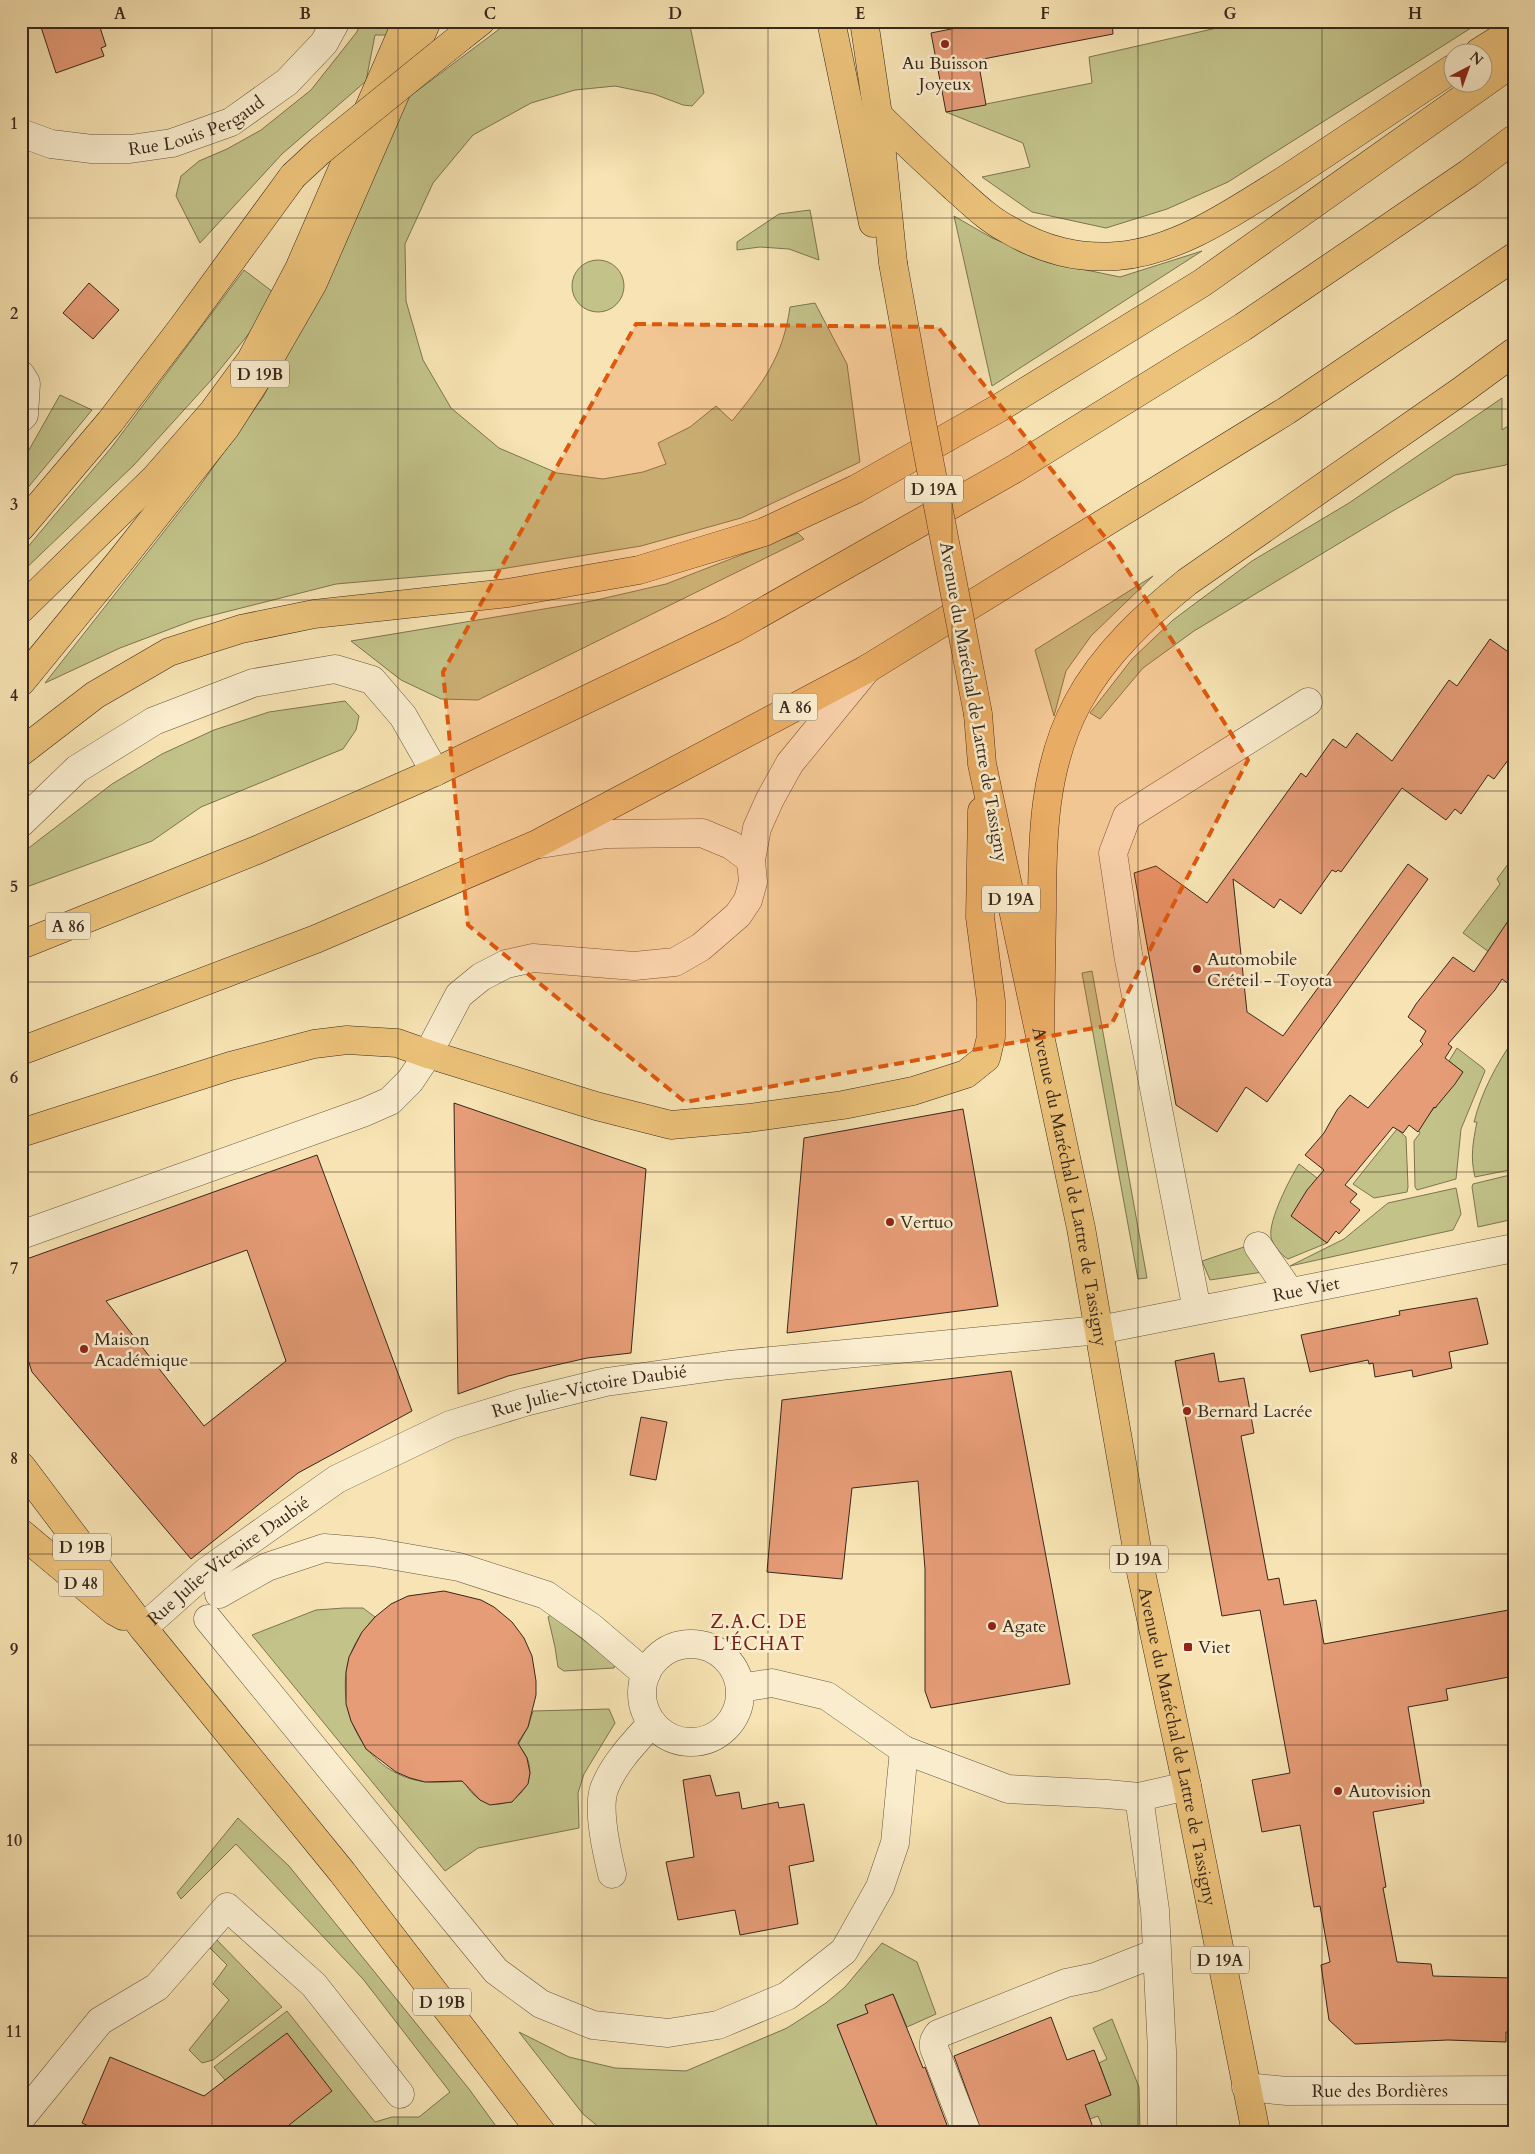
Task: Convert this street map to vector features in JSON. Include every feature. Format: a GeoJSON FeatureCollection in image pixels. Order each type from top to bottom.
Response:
{"type":"FeatureCollection","features":[{"type":"Feature","properties":{"kind":"main road"},"geometry":{"type":"LineString","coordinates":[[21,609],[156,477],[212,413],[251,360],[299,269],[408,21]]}},
{"type":"Feature","properties":{"kind":"main road","name":"D 19B"},"geometry":{"type":"LineString","coordinates":[[21,682],[122,560],[226,427],[276,348],[314,283],[427,21]]}},
{"type":"Feature","properties":{"kind":"main road"},"geometry":{"type":"LineString","coordinates":[[831,21],[873,224],[891,252]]}},
{"type":"Feature","properties":{"kind":"main road","name":"D 19A"},"geometry":{"type":"LineString","coordinates":[[864,21],[878,115],[891,252]]}},
{"type":"Feature","properties":{"kind":"main road"},"geometry":{"type":"LineString","coordinates":[[21,527],[110,422],[182,328],[293,176],[320,151],[471,29]]}},
{"type":"Feature","properties":{"kind":"main road"},"geometry":{"type":"LineString","coordinates":[[1492,44],[1514,30]]}},
{"type":"Feature","properties":{"kind":"main road"},"geometry":{"type":"LineString","coordinates":[[21,752],[95,695],[169,652],[232,632],[314,614],[508,593],[639,570],[764,532],[856,490],[1000,408],[1202,282],[1514,62]]}},
{"type":"Feature","properties":{"kind":"main road"},"geometry":{"type":"LineString","coordinates":[[878,115],[975,206],[1008,230],[1047,248],[1079,257],[1118,256],[1145,252],[1188,236],[1241,207],[1442,76]]}},
{"type":"Feature","properties":{"kind":"main road","name":"A 86"},"geometry":{"type":"LineString","coordinates":[[21,945],[257,850],[436,772],[733,629],[1016,468],[1243,327],[1469,173],[1514,139]]}},
{"type":"Feature","properties":{"kind":"main road","name":"Avenue du Maréchal de Lattre de Tassigny"},"geometry":{"type":"LineString","coordinates":[[891,252],[978,714],[982,764],[1081,1228],[1141,1572],[1187,1786],[1256,2133]]}},
{"type":"Feature","properties":{"kind":"main road","name":"A 86"},"geometry":{"type":"LineString","coordinates":[[21,1050],[316,939],[537,844],[867,669],[1286,411],[1514,257]]}},
{"type":"Feature","properties":{"kind":"main road"},"geometry":{"type":"LineString","coordinates":[[1040,1033],[1042,858],[1047,794],[1062,737],[1078,701],[1101,667],[1121,642],[1154,609],[1187,582],[1514,352]]}},
{"type":"Feature","properties":{"kind":"main road"},"geometry":{"type":"LineString","coordinates":[[21,1133],[230,1066],[314,1044],[347,1040],[397,1043],[596,1106],[671,1125],[749,1118],[843,1106],[913,1091],[966,1074],[986,1058],[991,1037],[991,1001],[980,917],[982,764]]}},
{"type":"Feature","properties":{"kind":"main road","name":"D 19B"},"geometry":{"type":"LineString","coordinates":[[21,1466],[143,1628],[342,1872],[542,2133]]}},
{"type":"Feature","properties":{"kind":"main road","name":"D 48"},"geometry":{"type":"LineString","coordinates":[[21,1533],[114,1611],[143,1628]]}},
{"type":"Feature","properties":{"kind":"street","name":"Rue Louis Pergaud"},"geometry":{"type":"LineString","coordinates":[[21,134],[51,144],[92,149],[130,150],[172,143],[231,122],[286,82],[324,43],[336,21]]}},
{"type":"Feature","properties":{"kind":"street"},"geometry":{"type":"LineString","coordinates":[[21,375],[26,383],[24,415],[21,418]]}},
{"type":"Feature","properties":{"kind":"street"},"geometry":{"type":"LineString","coordinates":[[21,823],[77,770],[154,721],[254,683],[334,669],[372,680],[402,716],[436,772]]}},
{"type":"Feature","properties":{"kind":"street"},"geometry":{"type":"LineString","coordinates":[[21,1235],[390,1101],[410,1081],[428,1054],[459,995],[482,977],[506,964],[533,958],[634,966],[675,962],[701,946],[738,915],[748,900],[753,882],[751,860],[757,828],[770,799],[790,764],[867,669]]}},
{"type":"Feature","properties":{"kind":"street"},"geometry":{"type":"LineString","coordinates":[[1197,1310],[1128,954],[1113,853],[1127,816],[1308,702]]}},
{"type":"Feature","properties":{"kind":"street"},"geometry":{"type":"LineString","coordinates":[[537,844],[607,834],[702,833],[731,845],[751,860]]}},
{"type":"Feature","properties":{"kind":"street"},"geometry":{"type":"LineString","coordinates":[[1258,1246],[1290,1292]]}},
{"type":"Feature","properties":{"kind":"street","name":"Rue Viet"},"geometry":{"type":"LineString","coordinates":[[1098,1330],[1514,1248]]}},
{"type":"Feature","properties":{"kind":"street","name":"Rue Julie-Victoire Daubié"},"geometry":{"type":"LineString","coordinates":[[143,1628],[208,1572],[337,1479],[450,1425],[525,1402],[606,1382],[729,1365],[1098,1330]]}},
{"type":"Feature","properties":{"kind":"street"},"geometry":{"type":"LineString","coordinates":[[218,1594],[267,1567],[324,1548],[373,1552],[459,1567],[546,1595],[591,1627],[646,1674]]}},
{"type":"Feature","properties":{"kind":"street"},"geometry":{"type":"LineString","coordinates":[[208,1619],[496,1971],[541,2004],[592,2025],[668,2033],[718,2025],[788,1996],[844,1951],[880,1887],[895,1843],[904,1750]]}},
{"type":"Feature","properties":{"kind":"street"},"geometry":{"type":"LineString","coordinates":[[690,1644],[705,1645],[718,1652],[729,1662],[737,1674],[740,1688],[740,1702],[735,1716],[727,1728],[716,1736],[703,1741],[675,1740],[662,1733],[652,1723],[642,1699],[642,1687],[646,1674],[653,1662],[663,1653],[676,1646],[690,1644]]}},
{"type":"Feature","properties":{"kind":"street"},"geometry":{"type":"LineString","coordinates":[[740,1688],[772,1684],[827,1696],[904,1750],[1008,1789],[1138,1797],[1187,1786]]}},
{"type":"Feature","properties":{"kind":"street"},"geometry":{"type":"LineString","coordinates":[[612,1874],[602,1826],[604,1790],[621,1758],[652,1723]]}},
{"type":"Feature","properties":{"kind":"street"},"geometry":{"type":"LineString","coordinates":[[1138,1797],[1155,1910],[1162,2051],[1162,2133]]}},
{"type":"Feature","properties":{"kind":"street"},"geometry":{"type":"LineString","coordinates":[[21,2118],[100,2021],[157,1987],[227,1906],[314,1985],[400,2094]]}},
{"type":"Feature","properties":{"kind":"street"},"geometry":{"type":"LineString","coordinates":[[967,2133],[934,2048],[934,2041],[938,2034],[1066,1983],[1095,1977],[1156,1953]]}},
{"type":"Feature","properties":{"kind":"street","name":"Rue des Bordières"},"geometry":{"type":"LineString","coordinates":[[1246,2087],[1287,2091],[1514,2090]]}},
{"type":"Feature","properties":{"kind":"highlighted area"},"geometry":{"type":"Polygon","coordinates":[[[636,324],[938,327],[1113,547],[1248,760],[1111,1025],[685,1102],[468,925],[443,672],[636,324]]]}},
{"type":"Feature","properties":{"kind":"green space"},"geometry":{"type":"Polygon","coordinates":[[[363,21],[394,21],[388,35],[375,35],[366,81],[282,154],[200,243],[176,196],[181,176],[199,161],[227,149],[261,130],[311,90],[356,33],[363,21]]]}},
{"type":"Feature","properties":{"kind":"green space"},"geometry":{"type":"Polygon","coordinates":[[[510,21],[689,21],[704,93],[692,106],[683,105],[654,94],[615,86],[575,90],[531,103],[473,135],[433,183],[405,244],[406,301],[423,360],[451,408],[499,448],[557,473],[603,479],[643,472],[666,464],[658,443],[690,427],[716,406],[732,421],[762,381],[777,355],[787,325],[790,307],[815,303],[847,364],[860,462],[741,518],[641,546],[495,570],[336,584],[194,620],[120,648],[45,683],[199,487],[263,397],[319,296],[401,103],[510,21]]]}},
{"type":"Feature","properties":{"kind":"green space"},"geometry":{"type":"Polygon","coordinates":[[[1256,21],[1482,21],[1449,42],[1442,42],[1442,46],[1228,182],[1167,209],[1106,228],[1032,212],[982,177],[1030,167],[1023,143],[946,112],[1092,83],[1089,57],[1230,25],[1256,21]]]}},
{"type":"Feature","properties":{"kind":"green space"},"geometry":{"type":"Polygon","coordinates":[[[810,210],[819,260],[789,249],[760,247],[737,250],[737,242],[779,214],[810,210]]]}},
{"type":"Feature","properties":{"kind":"green space"},"geometry":{"type":"Polygon","coordinates":[[[954,216],[992,238],[1062,265],[1120,277],[1202,251],[992,386],[954,216]]]}},
{"type":"Feature","properties":{"kind":"green space"},"geometry":{"type":"Polygon","coordinates":[[[598,260],[608,262],[616,268],[622,276],[624,286],[622,296],[616,304],[608,310],[598,312],[588,310],[580,304],[574,296],[572,286],[574,276],[580,268],[588,262],[598,260]]]}},
{"type":"Feature","properties":{"kind":"green space"},"geometry":{"type":"Polygon","coordinates":[[[244,270],[273,292],[251,331],[213,378],[134,465],[21,573],[21,555],[111,448],[244,270]]]}},
{"type":"Feature","properties":{"kind":"green space"},"geometry":{"type":"Polygon","coordinates":[[[60,395],[92,410],[21,496],[21,464],[60,395]]]}},
{"type":"Feature","properties":{"kind":"green space"},"geometry":{"type":"Polygon","coordinates":[[[1502,398],[1502,430],[1514,422],[1514,456],[1506,465],[1455,475],[1391,512],[1194,631],[1143,668],[1100,719],[1090,713],[1132,659],[1173,620],[1252,561],[1349,503],[1502,398]]]}},
{"type":"Feature","properties":{"kind":"green space"},"geometry":{"type":"Polygon","coordinates":[[[798,533],[804,539],[478,700],[441,699],[401,680],[351,641],[592,601],[666,584],[798,533]]]}},
{"type":"Feature","properties":{"kind":"green space"},"geometry":{"type":"Polygon","coordinates":[[[1153,576],[1091,636],[1066,671],[1054,716],[1035,650],[1153,576]]]}},
{"type":"Feature","properties":{"kind":"green space"},"geometry":{"type":"Polygon","coordinates":[[[345,701],[359,716],[356,730],[343,749],[201,807],[152,841],[21,889],[21,859],[26,850],[112,784],[162,754],[214,730],[269,712],[345,701]]]}},
{"type":"Feature","properties":{"kind":"green space"},"geometry":{"type":"Polygon","coordinates":[[[1514,856],[1514,915],[1489,952],[1463,933],[1500,884],[1497,879],[1514,856]]]}},
{"type":"Feature","properties":{"kind":"green space"},"geometry":{"type":"Polygon","coordinates":[[[1092,971],[1147,1278],[1138,1279],[1082,973],[1092,971]]]}},
{"type":"Feature","properties":{"kind":"green space"},"geometry":{"type":"Polygon","coordinates":[[[1514,1039],[1514,1169],[1475,1177],[1472,1156],[1477,1122],[1474,1122],[1490,1079],[1514,1039]]]}},
{"type":"Feature","properties":{"kind":"green space"},"geometry":{"type":"Polygon","coordinates":[[[1457,1048],[1485,1071],[1461,1129],[1456,1179],[1417,1190],[1415,1187],[1414,1141],[1420,1133],[1418,1129],[1434,1108],[1437,1107],[1433,1104],[1441,1094],[1445,1096],[1461,1072],[1463,1072],[1449,1061],[1457,1048]]]}},
{"type":"Feature","properties":{"kind":"green space"},"geometry":{"type":"Polygon","coordinates":[[[1397,1129],[1406,1137],[1407,1192],[1374,1198],[1353,1184],[1397,1129]]]}},
{"type":"Feature","properties":{"kind":"green space"},"geometry":{"type":"Polygon","coordinates":[[[1299,1164],[1317,1178],[1327,1243],[1288,1259],[1280,1253],[1273,1243],[1271,1230],[1280,1200],[1299,1164]]]}},
{"type":"Feature","properties":{"kind":"green space"},"geometry":{"type":"Polygon","coordinates":[[[1514,1174],[1514,1219],[1478,1227],[1473,1184],[1514,1174]]]}},
{"type":"Feature","properties":{"kind":"green space"},"geometry":{"type":"Polygon","coordinates":[[[1456,1188],[1461,1214],[1453,1230],[1290,1266],[1344,1239],[1388,1203],[1456,1188]]]}},
{"type":"Feature","properties":{"kind":"green space"},"geometry":{"type":"Polygon","coordinates":[[[1244,1247],[1263,1272],[1210,1280],[1202,1261],[1244,1247]]]}},
{"type":"Feature","properties":{"kind":"green space"},"geometry":{"type":"Polygon","coordinates":[[[363,1608],[375,1617],[363,1631],[349,1659],[346,1677],[346,1696],[349,1714],[356,1731],[378,1761],[393,1772],[411,1779],[431,1782],[464,1781],[475,1796],[489,1803],[503,1803],[515,1798],[525,1788],[530,1775],[528,1760],[518,1745],[528,1727],[533,1711],[609,1709],[615,1723],[584,1774],[578,1793],[579,1828],[478,1848],[445,1871],[252,1635],[316,1610],[363,1608]]]}},
{"type":"Feature","properties":{"kind":"green space"},"geometry":{"type":"Polygon","coordinates":[[[551,1615],[615,1664],[614,1668],[564,1671],[558,1667],[548,1617],[551,1615]]]}},
{"type":"Feature","properties":{"kind":"green space"},"geometry":{"type":"Polygon","coordinates":[[[238,1818],[289,1866],[469,2089],[501,2133],[436,2133],[428,2129],[425,2133],[279,2133],[214,2067],[287,2011],[375,2122],[392,2117],[419,2117],[450,2092],[363,1979],[236,1844],[181,1899],[177,1893],[238,1818]]]}},
{"type":"Feature","properties":{"kind":"green space"},"geometry":{"type":"Polygon","coordinates":[[[215,1938],[282,2007],[213,2060],[202,2063],[189,2050],[229,2000],[213,1984],[227,1965],[208,1946],[215,1938]]]}},
{"type":"Feature","properties":{"kind":"green space"},"geometry":{"type":"Polygon","coordinates":[[[882,1943],[917,1962],[936,2014],[907,2027],[893,1994],[865,2005],[868,2013],[837,2025],[880,2133],[606,2133],[583,2114],[519,2032],[569,2057],[615,2068],[686,2071],[787,2028],[826,2003],[845,1987],[882,1943]]]}},
{"type":"Feature","properties":{"kind":"green space"},"geometry":{"type":"Polygon","coordinates":[[[1112,2019],[1139,2087],[1140,2133],[1105,2133],[1098,2116],[1090,2119],[1085,2105],[1111,2095],[1099,2063],[1107,2059],[1093,2028],[1112,2019]]]}},
{"type":"Feature","properties":{"kind":"building"},"geometry":{"type":"Polygon","coordinates":[[[39,21],[98,21],[106,46],[101,48],[104,56],[56,73],[39,21]]]}},
{"type":"Feature","properties":{"kind":"building"},"geometry":{"type":"Polygon","coordinates":[[[954,21],[1112,21],[1113,34],[978,60],[986,105],[946,112],[931,33],[956,28],[954,21]]]}},
{"type":"Feature","properties":{"kind":"building"},"geometry":{"type":"Polygon","coordinates":[[[89,283],[119,310],[93,339],[63,313],[89,283]]]}},
{"type":"Feature","properties":{"kind":"building"},"geometry":{"type":"Polygon","coordinates":[[[1490,639],[1514,656],[1514,752],[1494,779],[1488,775],[1461,814],[1455,809],[1446,820],[1402,788],[1341,872],[1332,870],[1301,914],[1280,899],[1274,908],[1233,879],[1247,1012],[1283,1036],[1408,864],[1428,879],[1267,1102],[1246,1087],[1217,1132],[1176,1105],[1134,873],[1156,866],[1207,903],[1301,773],[1306,777],[1333,739],[1346,748],[1357,733],[1392,761],[1449,680],[1457,686],[1490,639]]]}},
{"type":"Feature","properties":{"kind":"building"},"geometry":{"type":"Polygon","coordinates":[[[1514,912],[1514,988],[1502,979],[1495,990],[1448,1044],[1452,1047],[1445,1058],[1463,1072],[1434,1107],[1418,1132],[1409,1125],[1403,1133],[1393,1127],[1345,1185],[1357,1194],[1350,1202],[1360,1210],[1339,1234],[1336,1231],[1327,1243],[1291,1216],[1307,1190],[1324,1170],[1305,1155],[1324,1133],[1337,1110],[1350,1095],[1368,1108],[1423,1044],[1420,1041],[1426,1031],[1408,1017],[1416,1004],[1453,957],[1474,972],[1514,912]]]}},
{"type":"Feature","properties":{"kind":"building"},"geometry":{"type":"Polygon","coordinates":[[[454,1103],[646,1169],[631,1353],[587,1358],[508,1376],[458,1394],[454,1103]]]}},
{"type":"Feature","properties":{"kind":"building","name":"Vertuo"},"geometry":{"type":"Polygon","coordinates":[[[963,1109],[998,1306],[787,1333],[804,1138],[963,1109]]]}},
{"type":"Feature","properties":{"kind":"building","name":"Maison Académique"},"geometry":{"type":"Polygon","coordinates":[[[317,1155],[412,1411],[298,1473],[191,1559],[32,1372],[21,1338],[21,1261],[317,1155]],[[247,1250],[106,1301],[204,1426],[286,1361],[247,1250]]]}},
{"type":"Feature","properties":{"kind":"building"},"geometry":{"type":"Polygon","coordinates":[[[1477,1298],[1488,1344],[1449,1352],[1452,1368],[1413,1377],[1412,1370],[1375,1377],[1373,1363],[1369,1364],[1368,1360],[1310,1372],[1301,1335],[1400,1315],[1399,1311],[1477,1298]]]}},
{"type":"Feature","properties":{"kind":"building"},"geometry":{"type":"Polygon","coordinates":[[[1214,1353],[1219,1382],[1244,1378],[1254,1433],[1241,1436],[1268,1580],[1279,1578],[1284,1605],[1316,1600],[1324,1644],[1514,1609],[1514,1676],[1446,1689],[1448,1700],[1408,1707],[1424,1803],[1373,1812],[1386,1887],[1383,1888],[1397,1962],[1431,1964],[1433,1976],[1514,1978],[1514,2032],[1506,2032],[1506,2042],[1448,2040],[1355,2044],[1329,2020],[1321,1965],[1330,1962],[1320,1906],[1314,1907],[1300,1825],[1262,1832],[1252,1780],[1290,1773],[1260,1610],[1222,1616],[1175,1361],[1214,1353]]]}},
{"type":"Feature","properties":{"kind":"building"},"geometry":{"type":"Polygon","coordinates":[[[1011,1371],[1070,1684],[931,1708],[925,1691],[925,1569],[918,1481],[852,1488],[842,1579],[767,1572],[782,1400],[1011,1371]]]}},
{"type":"Feature","properties":{"kind":"building"},"geometry":{"type":"Polygon","coordinates":[[[641,1417],[667,1422],[656,1480],[630,1475],[641,1417]]]}},
{"type":"Feature","properties":{"kind":"building"},"geometry":{"type":"Polygon","coordinates":[[[444,1591],[481,1600],[494,1607],[512,1622],[524,1638],[532,1656],[536,1695],[528,1727],[518,1743],[527,1758],[530,1773],[528,1784],[512,1802],[490,1805],[480,1800],[462,1781],[425,1782],[396,1772],[366,1749],[351,1721],[346,1704],[346,1672],[349,1657],[362,1632],[375,1617],[391,1604],[408,1596],[444,1591]]]}},
{"type":"Feature","properties":{"kind":"building"},"geometry":{"type":"Polygon","coordinates":[[[710,1775],[716,1796],[739,1792],[742,1809],[778,1802],[779,1808],[804,1804],[814,1861],[789,1866],[798,1924],[740,1935],[735,1910],[678,1920],[666,1862],[694,1857],[683,1780],[710,1775]]]}},
{"type":"Feature","properties":{"kind":"building"},"geometry":{"type":"Polygon","coordinates":[[[893,1994],[923,2068],[925,2067],[950,2133],[880,2133],[837,2025],[868,2013],[865,2005],[893,1994]]]}},
{"type":"Feature","properties":{"kind":"building"},"geometry":{"type":"Polygon","coordinates":[[[1051,2017],[1067,2060],[1094,2050],[1111,2095],[1085,2105],[1095,2133],[982,2133],[954,2056],[1051,2017]]]}},
{"type":"Feature","properties":{"kind":"building"},"geometry":{"type":"Polygon","coordinates":[[[287,2033],[332,2091],[279,2133],[104,2133],[82,2123],[110,2057],[204,2096],[287,2033]]]}},
{"type":"Feature","properties":{"kind":"place","name":"Au Buisson Joyeux"},"geometry":{"type":"Point","coordinates":[945,44]}},
{"type":"Feature","properties":{"kind":"place","name":"Automobile Créteil - Toyota"},"geometry":{"type":"Point","coordinates":[1197,969]}},
{"type":"Feature","properties":{"kind":"place","name":"Vertuo"},"geometry":{"type":"Point","coordinates":[890,1222]}},
{"type":"Feature","properties":{"kind":"place","name":"Maison Académique"},"geometry":{"type":"Point","coordinates":[84,1349]}},
{"type":"Feature","properties":{"kind":"place","name":"Bernard Lacrée"},"geometry":{"type":"Point","coordinates":[1187,1411]}},
{"type":"Feature","properties":{"kind":"place","name":"Agate"},"geometry":{"type":"Point","coordinates":[992,1626]}},
{"type":"Feature","properties":{"kind":"place","name":"Viet"},"geometry":{"type":"Point","coordinates":[1188,1647]}},
{"type":"Feature","properties":{"kind":"place","name":"Autovision"},"geometry":{"type":"Point","coordinates":[1338,1791]}},
{"type":"Feature","properties":{"kind":"district","name":"Z.A.C. DE L'ÉCHAT"},"geometry":{"type":"Point","coordinates":[759,1632]}}]}
